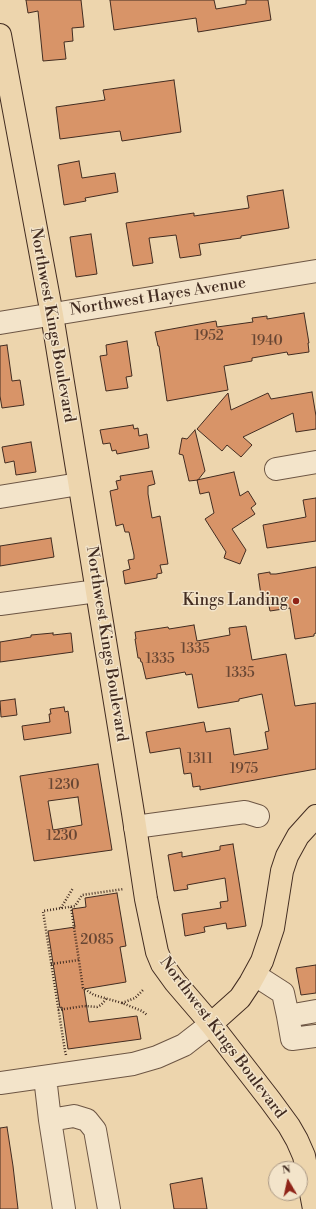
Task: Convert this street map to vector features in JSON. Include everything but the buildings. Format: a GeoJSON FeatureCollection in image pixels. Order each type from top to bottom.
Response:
{"type":"FeatureCollection","features":[{"type":"Feature","properties":{"kind":"main road","name":"Northwest Kings Boulevard"},"geometry":{"type":"LineString","coordinates":[[0,35],[52,315],[136,827],[146,899],[157,952],[162,964],[175,982],[211,1024],[289,1126],[297,1140],[310,1155],[314,1209]]}},
{"type":"Feature","properties":{"kind":"main road"},"geometry":{"type":"LineString","coordinates":[[211,1024],[240,998],[255,975],[270,942],[282,871],[287,856],[298,836],[316,816]]}},
{"type":"Feature","properties":{"kind":"street","name":"Northwest Hayes Avenue"},"geometry":{"type":"LineString","coordinates":[[0,323],[316,271]]}},
{"type":"Feature","properties":{"kind":"street"},"geometry":{"type":"LineString","coordinates":[[276,469],[316,462]]}},
{"type":"Feature","properties":{"kind":"street"},"geometry":{"type":"LineString","coordinates":[[0,497],[79,484]]}},
{"type":"Feature","properties":{"kind":"street"},"geometry":{"type":"LineString","coordinates":[[0,604],[97,591]]}},
{"type":"Feature","properties":{"kind":"street"},"geometry":{"type":"LineString","coordinates":[[136,827],[245,812],[258,816]]}},
{"type":"Feature","properties":{"kind":"street"},"geometry":{"type":"LineString","coordinates":[[255,975],[283,993],[292,1039],[316,1036]]}},
{"type":"Feature","properties":{"kind":"street"},"geometry":{"type":"LineString","coordinates":[[288,1016],[316,1011]]}},
{"type":"Feature","properties":{"kind":"street"},"geometry":{"type":"LineString","coordinates":[[0,1083],[133,1064],[157,1057],[184,1045],[211,1024]]}},
{"type":"Feature","properties":{"kind":"street"},"geometry":{"type":"LineString","coordinates":[[45,1077],[64,1209]]}},
{"type":"Feature","properties":{"kind":"street"},"geometry":{"type":"LineString","coordinates":[[50,1120],[74,1116],[87,1120],[95,1130],[109,1209]]}},
{"type":"Feature","properties":{"kind":"path"},"geometry":{"type":"LineString","coordinates":[[60,909],[73,888]]}},
{"type":"Feature","properties":{"kind":"path"},"geometry":{"type":"LineString","coordinates":[[68,1059],[65,1051],[58,1010],[43,912],[75,906],[82,895],[124,889]]}},
{"type":"Feature","properties":{"kind":"path"},"geometry":{"type":"LineString","coordinates":[[71,907],[84,988],[94,995],[122,1003],[142,1011],[147,1015]]}},
{"type":"Feature","properties":{"kind":"path"},"geometry":{"type":"LineString","coordinates":[[51,964],[79,960]]}},
{"type":"Feature","properties":{"kind":"path"},"geometry":{"type":"LineString","coordinates":[[122,1003],[135,998],[144,990]]}},
{"type":"Feature","properties":{"kind":"path"},"geometry":{"type":"LineString","coordinates":[[58,1010],[84,1006],[97,1007],[107,998]]}},
{"type":"Feature","properties":{"kind":"place","name":"Kings Landing"},"geometry":{"type":"Point","coordinates":[296,601]}}]}
